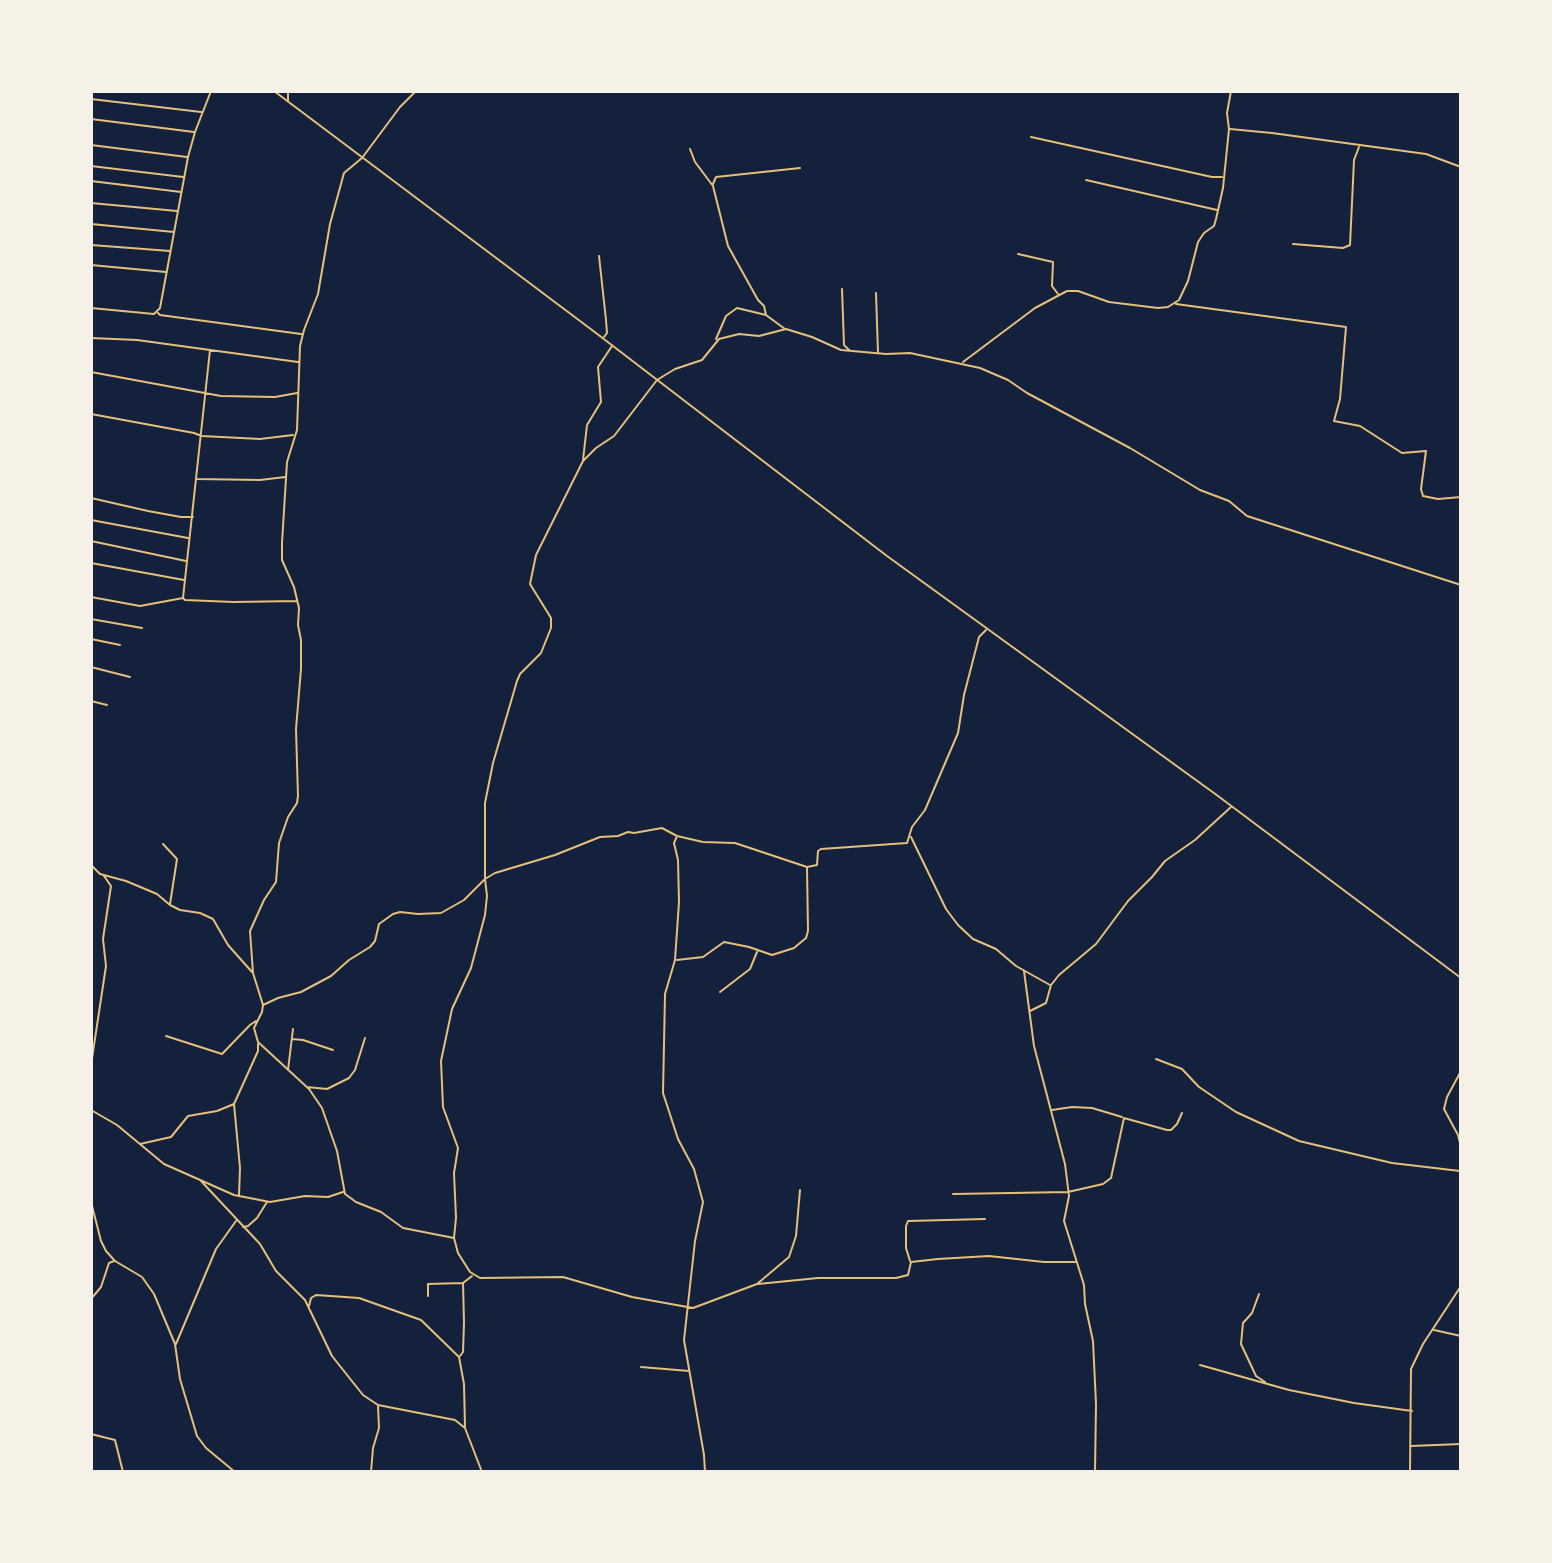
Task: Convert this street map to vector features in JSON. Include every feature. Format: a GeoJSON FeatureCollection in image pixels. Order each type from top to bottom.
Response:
{"type":"FeatureCollection","features":[{"type":"Feature","properties":{"kind":"street"},"geometry":{"type":"LineString","coordinates":[[158,312],[188,157],[211,91]]}},
{"type":"Feature","properties":{"kind":"street"},"geometry":{"type":"LineString","coordinates":[[274,91],[986,629],[1232,807],[1461,978]]}},
{"type":"Feature","properties":{"kind":"street"},"geometry":{"type":"LineString","coordinates":[[288,91],[288,102]]}},
{"type":"Feature","properties":{"kind":"street"},"geometry":{"type":"LineString","coordinates":[[239,1196],[240,1168],[234,1104],[258,1051],[254,1028],[263,1005],[253,973],[250,931],[264,900],[276,883],[279,843],[298,796],[296,729],[302,650],[298,601],[282,558],[286,477],[297,430],[298,362],[303,335],[320,285],[330,224],[342,179],[416,91]]}},
{"type":"Feature","properties":{"kind":"street"},"geometry":{"type":"LineString","coordinates":[[1175,304],[1188,281],[1198,242],[1204,233],[1214,226],[1218,211],[1229,130],[1227,113],[1231,91]]}},
{"type":"Feature","properties":{"kind":"street"},"geometry":{"type":"LineString","coordinates":[[91,99],[202,112]]}},
{"type":"Feature","properties":{"kind":"street"},"geometry":{"type":"LineString","coordinates":[[91,119],[195,132]]}},
{"type":"Feature","properties":{"kind":"street"},"geometry":{"type":"LineString","coordinates":[[1229,130],[1272,133],[1426,154],[1461,167]]}},
{"type":"Feature","properties":{"kind":"street"},"geometry":{"type":"LineString","coordinates":[[1031,137],[1212,177],[1223,177]]}},
{"type":"Feature","properties":{"kind":"street"},"geometry":{"type":"LineString","coordinates":[[91,145],[188,157]]}},
{"type":"Feature","properties":{"kind":"street"},"geometry":{"type":"LineString","coordinates":[[1293,244],[1343,248],[1350,245],[1354,160],[1360,146]]}},
{"type":"Feature","properties":{"kind":"street"},"geometry":{"type":"LineString","coordinates":[[690,149],[695,162],[713,186],[726,239],[758,300],[764,306],[766,315]]}},
{"type":"Feature","properties":{"kind":"street"},"geometry":{"type":"LineString","coordinates":[[91,166],[184,177]]}},
{"type":"Feature","properties":{"kind":"street"},"geometry":{"type":"LineString","coordinates":[[713,186],[716,177],[800,168]]}},
{"type":"Feature","properties":{"kind":"street"},"geometry":{"type":"LineString","coordinates":[[1086,180],[1218,211]]}},
{"type":"Feature","properties":{"kind":"street"},"geometry":{"type":"LineString","coordinates":[[91,181],[182,192]]}},
{"type":"Feature","properties":{"kind":"street"},"geometry":{"type":"LineString","coordinates":[[91,203],[178,212]]}},
{"type":"Feature","properties":{"kind":"street"},"geometry":{"type":"LineString","coordinates":[[91,224],[174,232]]}},
{"type":"Feature","properties":{"kind":"street"},"geometry":{"type":"LineString","coordinates":[[91,245],[171,251]]}},
{"type":"Feature","properties":{"kind":"street"},"geometry":{"type":"LineString","coordinates":[[1018,254],[1053,262],[1052,286],[1059,294]]}},
{"type":"Feature","properties":{"kind":"street"},"geometry":{"type":"LineString","coordinates":[[599,256],[607,333],[604,338]]}},
{"type":"Feature","properties":{"kind":"street"},"geometry":{"type":"LineString","coordinates":[[91,265],[167,272]]}},
{"type":"Feature","properties":{"kind":"street"},"geometry":{"type":"LineString","coordinates":[[842,289],[844,345],[850,351]]}},
{"type":"Feature","properties":{"kind":"street"},"geometry":{"type":"LineString","coordinates":[[962,363],[973,352],[1035,308],[1059,294],[1078,291],[1109,302],[1158,308],[1175,304],[1346,327],[1340,399],[1334,421],[1360,426],[1402,453],[1426,451],[1421,489],[1423,496],[1438,499],[1461,497]]}},
{"type":"Feature","properties":{"kind":"street"},"geometry":{"type":"LineString","coordinates":[[876,293],[878,354]]}},
{"type":"Feature","properties":{"kind":"street"},"geometry":{"type":"LineString","coordinates":[[91,307],[153,314],[158,312]]}},
{"type":"Feature","properties":{"kind":"street"},"geometry":{"type":"LineString","coordinates":[[473,1276],[458,1253],[454,1238],[454,1173],[458,1148],[443,1107],[441,1061],[452,1009],[471,968],[485,915],[485,803],[493,763],[520,674],[541,653],[551,628],[551,618],[531,589],[530,580],[538,547],[553,523],[583,461],[614,436],[657,380],[702,360],[716,342],[726,316],[733,309],[766,315],[775,319],[786,330]]}},
{"type":"Feature","properties":{"kind":"street"},"geometry":{"type":"LineString","coordinates":[[158,312],[160,315],[303,335]]}},
{"type":"Feature","properties":{"kind":"street"},"geometry":{"type":"LineString","coordinates":[[716,342],[733,334],[759,336],[786,330],[812,337],[836,349],[878,354],[910,353],[980,368],[1008,380],[1156,463],[1181,480],[1229,501],[1247,516],[1461,585]]}},
{"type":"Feature","properties":{"kind":"street"},"geometry":{"type":"LineString","coordinates":[[91,338],[137,340],[298,362]]}},
{"type":"Feature","properties":{"kind":"street"},"geometry":{"type":"LineString","coordinates":[[583,461],[587,425],[601,402],[598,367],[612,346]]}},
{"type":"Feature","properties":{"kind":"street"},"geometry":{"type":"LineString","coordinates":[[183,598],[210,350]]}},
{"type":"Feature","properties":{"kind":"street"},"geometry":{"type":"LineString","coordinates":[[91,372],[206,394],[275,397],[298,393]]}},
{"type":"Feature","properties":{"kind":"street"},"geometry":{"type":"LineString","coordinates":[[91,414],[202,436],[260,439],[295,435]]}},
{"type":"Feature","properties":{"kind":"street"},"geometry":{"type":"LineString","coordinates":[[196,479],[260,480],[286,477]]}},
{"type":"Feature","properties":{"kind":"street"},"geometry":{"type":"LineString","coordinates":[[91,498],[148,511],[193,517]]}},
{"type":"Feature","properties":{"kind":"street"},"geometry":{"type":"LineString","coordinates":[[91,520],[189,538]]}},
{"type":"Feature","properties":{"kind":"street"},"geometry":{"type":"LineString","coordinates":[[91,541],[186,561]]}},
{"type":"Feature","properties":{"kind":"street"},"geometry":{"type":"LineString","coordinates":[[91,563],[185,580]]}},
{"type":"Feature","properties":{"kind":"street"},"geometry":{"type":"LineString","coordinates":[[91,597],[140,606],[183,598],[298,601]]}},
{"type":"Feature","properties":{"kind":"street"},"geometry":{"type":"LineString","coordinates":[[91,619],[142,628]]}},
{"type":"Feature","properties":{"kind":"street"},"geometry":{"type":"LineString","coordinates":[[263,1005],[301,992],[331,976],[370,947],[375,941],[379,924],[393,914],[445,911],[464,900],[485,879],[499,871],[555,855],[600,837],[662,828],[677,836],[707,843],[733,842],[807,867],[817,865],[818,851],[821,849],[907,843],[912,828],[925,810],[958,733],[964,695],[979,636],[986,629]]}},
{"type":"Feature","properties":{"kind":"street"},"geometry":{"type":"LineString","coordinates":[[91,639],[120,645]]}},
{"type":"Feature","properties":{"kind":"street"},"geometry":{"type":"LineString","coordinates":[[91,667],[130,677]]}},
{"type":"Feature","properties":{"kind":"street"},"geometry":{"type":"LineString","coordinates":[[91,701],[107,705]]}},
{"type":"Feature","properties":{"kind":"street"},"geometry":{"type":"LineString","coordinates":[[1029,1012],[1046,1003],[1051,985],[1059,975],[1096,944],[1128,901],[1169,857],[1195,840],[1232,807]]}},
{"type":"Feature","properties":{"kind":"street"},"geometry":{"type":"LineString","coordinates":[[677,836],[674,842],[678,860],[679,902],[676,960],[665,994],[664,1100],[678,1139],[694,1169],[703,1202],[695,1241],[684,1340],[705,1472]]}},
{"type":"Feature","properties":{"kind":"street"},"geometry":{"type":"LineString","coordinates":[[910,836],[953,919],[973,939],[996,949],[1024,971],[1051,985]]}},
{"type":"Feature","properties":{"kind":"street"},"geometry":{"type":"LineString","coordinates":[[163,844],[177,859],[170,905]]}},
{"type":"Feature","properties":{"kind":"street"},"geometry":{"type":"LineString","coordinates":[[91,866],[109,880],[111,886],[103,939],[106,966],[91,1065]]}},
{"type":"Feature","properties":{"kind":"street"},"geometry":{"type":"LineString","coordinates":[[676,960],[703,957],[724,942],[772,955],[794,948],[806,938],[808,931],[807,867]]}},
{"type":"Feature","properties":{"kind":"street"},"geometry":{"type":"LineString","coordinates":[[103,875],[151,891],[170,905],[213,919],[228,945],[253,973]]}},
{"type":"Feature","properties":{"kind":"street"},"geometry":{"type":"LineString","coordinates":[[720,992],[750,970],[757,951]]}},
{"type":"Feature","properties":{"kind":"street"},"geometry":{"type":"LineString","coordinates":[[1024,971],[1034,1046],[1065,1164],[1068,1192],[1063,1219],[1084,1285],[1093,1347],[1095,1472]]}},
{"type":"Feature","properties":{"kind":"street"},"geometry":{"type":"LineString","coordinates":[[166,1036],[222,1054],[258,1020]]}},
{"type":"Feature","properties":{"kind":"street"},"geometry":{"type":"LineString","coordinates":[[288,1070],[293,1029]]}},
{"type":"Feature","properties":{"kind":"street"},"geometry":{"type":"LineString","coordinates":[[306,1087],[327,1089],[349,1078],[355,1070],[365,1038]]}},
{"type":"Feature","properties":{"kind":"street"},"geometry":{"type":"LineString","coordinates":[[292,1039],[333,1050]]}},
{"type":"Feature","properties":{"kind":"street"},"geometry":{"type":"LineString","coordinates":[[258,1042],[306,1087],[322,1108],[330,1127],[344,1191],[356,1202],[381,1212],[403,1228],[454,1238]]}},
{"type":"Feature","properties":{"kind":"street"},"geometry":{"type":"LineString","coordinates":[[1156,1059],[1182,1069],[1199,1087],[1236,1112],[1299,1141],[1392,1164],[1461,1170],[1461,1176]]}},
{"type":"Feature","properties":{"kind":"street"},"geometry":{"type":"LineString","coordinates":[[91,1070],[91,1084]]}},
{"type":"Feature","properties":{"kind":"street"},"geometry":{"type":"LineString","coordinates":[[1461,1071],[1447,1097],[1444,1109],[1458,1135],[1461,1147]]}},
{"type":"Feature","properties":{"kind":"street"},"geometry":{"type":"LineString","coordinates":[[139,1144],[171,1137],[188,1116],[217,1111],[234,1104]]}},
{"type":"Feature","properties":{"kind":"street"},"geometry":{"type":"LineString","coordinates":[[1051,1110],[1092,1108],[1167,1130],[1177,1124],[1182,1113]]}},
{"type":"Feature","properties":{"kind":"street"},"geometry":{"type":"LineString","coordinates":[[91,1110],[117,1125],[164,1164],[239,1196],[267,1202],[305,1196],[328,1197],[344,1191]]}},
{"type":"Feature","properties":{"kind":"street"},"geometry":{"type":"LineString","coordinates":[[953,1194],[1068,1192],[1109,1181],[1124,1118]]}},
{"type":"Feature","properties":{"kind":"street"},"geometry":{"type":"LineString","coordinates":[[201,1181],[260,1244],[276,1271],[309,1307],[326,1345],[342,1371],[363,1395],[378,1405],[449,1417],[465,1428]]}},
{"type":"Feature","properties":{"kind":"street"},"geometry":{"type":"LineString","coordinates":[[757,1284],[789,1256],[796,1236],[800,1190]]}},
{"type":"Feature","properties":{"kind":"street"},"geometry":{"type":"LineString","coordinates":[[91,1202],[101,1241],[115,1261],[149,1283],[175,1345],[180,1379],[197,1436],[206,1448],[235,1472]]}},
{"type":"Feature","properties":{"kind":"street"},"geometry":{"type":"LineString","coordinates":[[242,1227],[248,1226],[257,1218],[267,1202]]}},
{"type":"Feature","properties":{"kind":"street"},"geometry":{"type":"LineString","coordinates":[[428,1296],[428,1284],[463,1283],[473,1276],[490,1279],[563,1278],[632,1297],[688,1308],[757,1284],[818,1278],[896,1278],[908,1275],[911,1262],[906,1248],[908,1221],[985,1219]]}},
{"type":"Feature","properties":{"kind":"street"},"geometry":{"type":"LineString","coordinates":[[175,1345],[216,1248],[236,1221]]}},
{"type":"Feature","properties":{"kind":"street"},"geometry":{"type":"LineString","coordinates":[[911,1262],[989,1256],[1044,1262],[1078,1262]]}},
{"type":"Feature","properties":{"kind":"street"},"geometry":{"type":"LineString","coordinates":[[91,1299],[101,1287],[109,1263],[115,1261]]}},
{"type":"Feature","properties":{"kind":"street"},"geometry":{"type":"LineString","coordinates":[[459,1357],[463,1352],[463,1283]]}},
{"type":"Feature","properties":{"kind":"street"},"geometry":{"type":"LineString","coordinates":[[1410,1472],[1410,1369],[1461,1286]]}},
{"type":"Feature","properties":{"kind":"street"},"geometry":{"type":"LineString","coordinates":[[1259,1294],[1252,1313],[1243,1323],[1241,1344],[1256,1376],[1272,1386]]}},
{"type":"Feature","properties":{"kind":"street"},"geometry":{"type":"LineString","coordinates":[[309,1307],[311,1298],[316,1295],[363,1299],[419,1318],[459,1357],[464,1384],[465,1428],[482,1472]]}},
{"type":"Feature","properties":{"kind":"street"},"geometry":{"type":"LineString","coordinates":[[1433,1330],[1461,1336]]}},
{"type":"Feature","properties":{"kind":"street"},"geometry":{"type":"LineString","coordinates":[[1200,1365],[1272,1386],[1354,1403],[1412,1410]]}},
{"type":"Feature","properties":{"kind":"street"},"geometry":{"type":"LineString","coordinates":[[641,1367],[689,1371]]}},
{"type":"Feature","properties":{"kind":"street"},"geometry":{"type":"LineString","coordinates":[[371,1472],[373,1448],[379,1428],[378,1405]]}},
{"type":"Feature","properties":{"kind":"street"},"geometry":{"type":"LineString","coordinates":[[91,1434],[115,1440],[123,1472]]}},
{"type":"Feature","properties":{"kind":"street"},"geometry":{"type":"LineString","coordinates":[[1410,1446],[1461,1444]]}}]}
